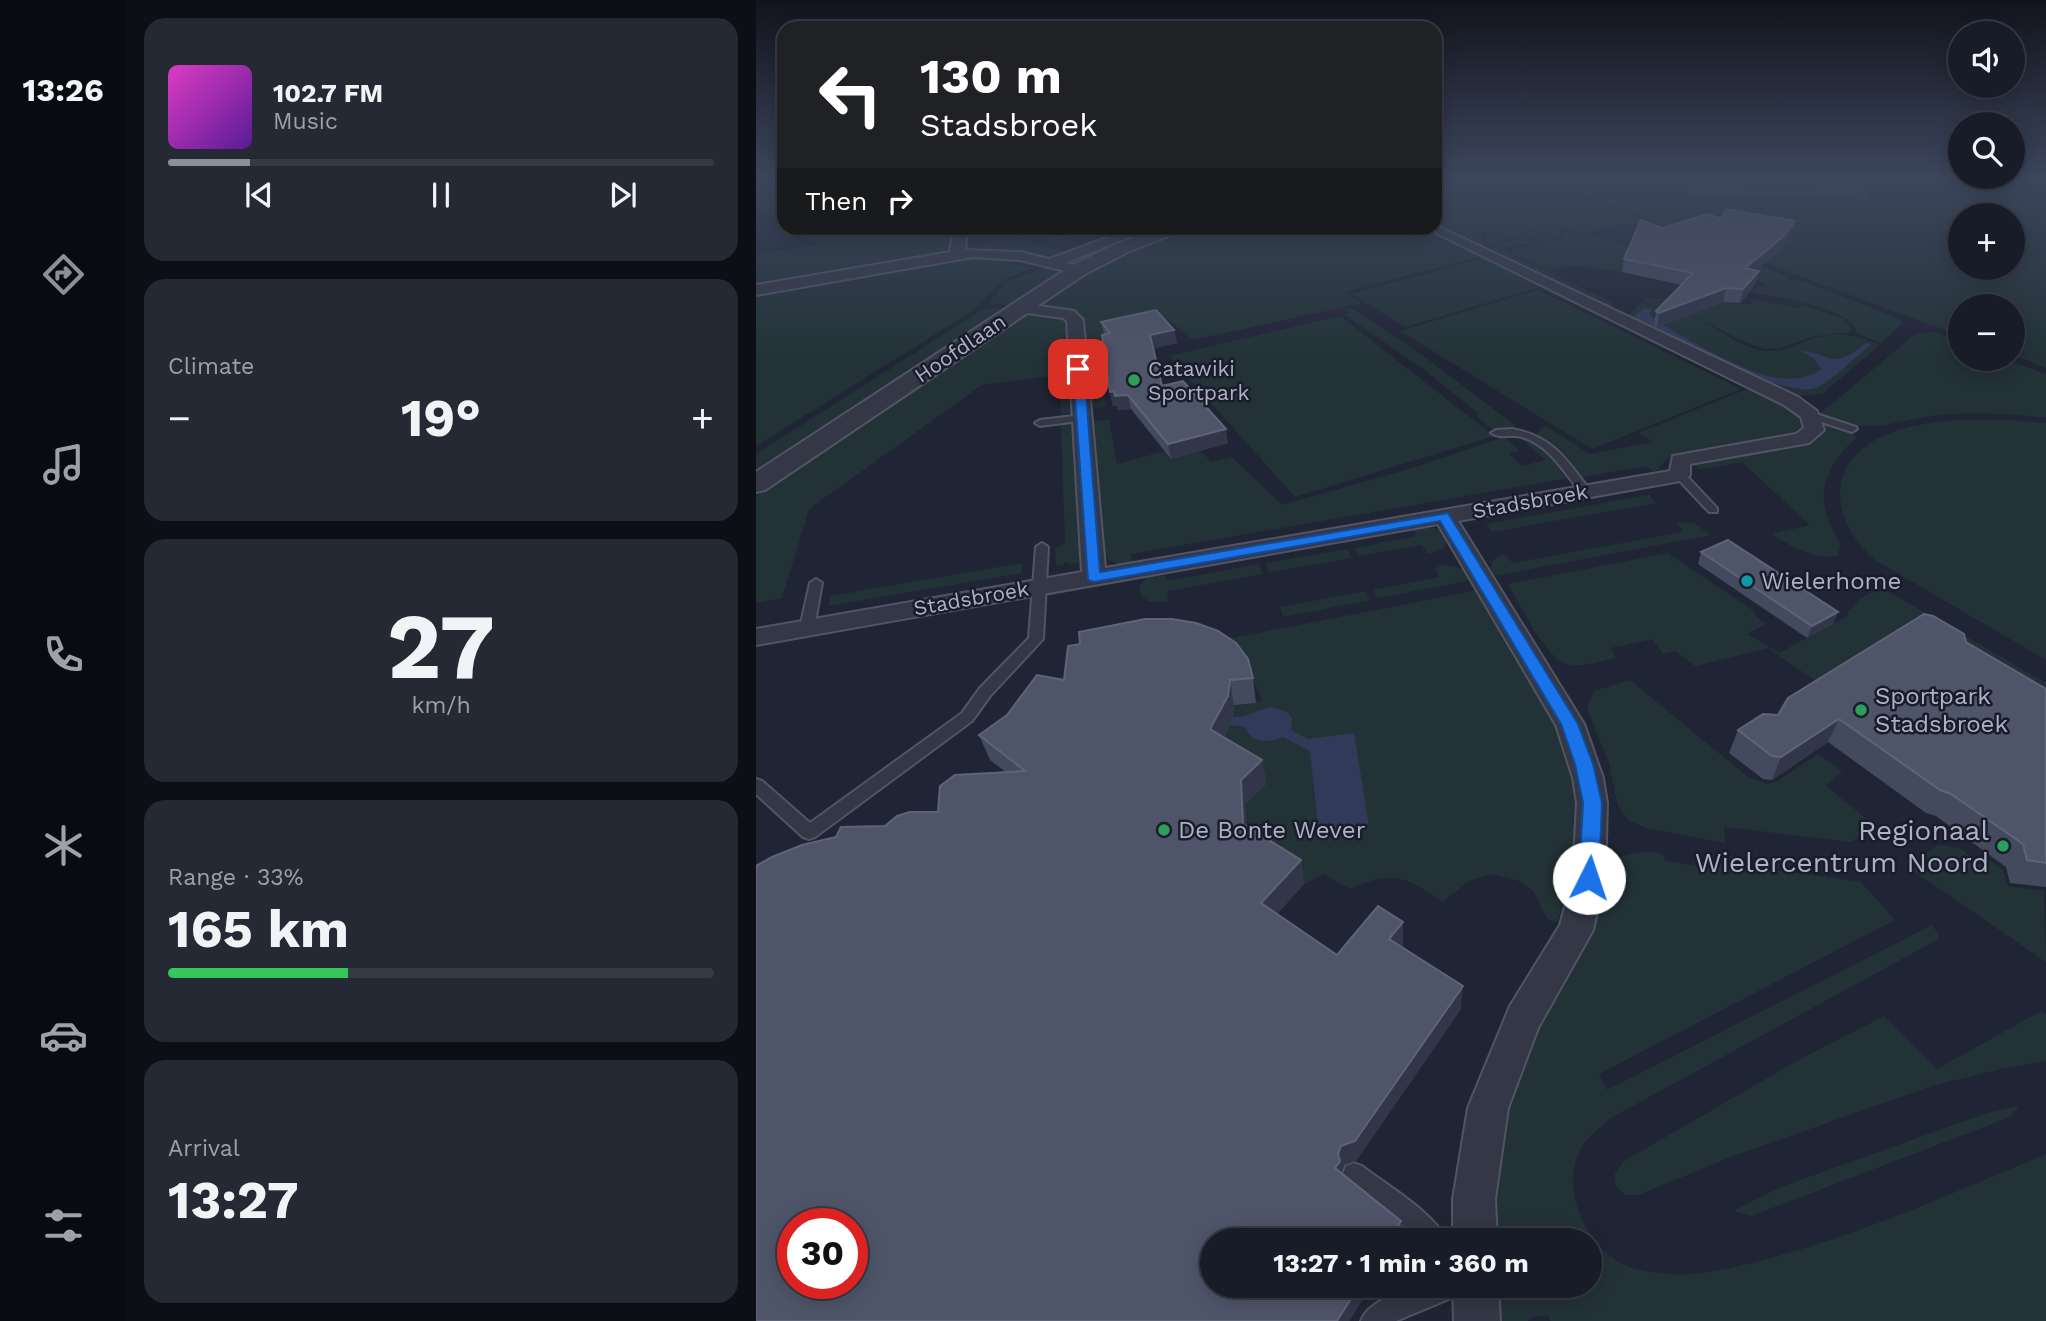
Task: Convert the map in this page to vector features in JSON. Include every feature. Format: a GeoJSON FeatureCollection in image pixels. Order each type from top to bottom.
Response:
{"type":"FeatureCollection","features":[{"type":"Feature","properties":{"kind":"street"},"geometry":{"type":"LineString","coordinates":[[957,255],[959,239]]}},
{"type":"Feature","properties":{"kind":"street"},"geometry":{"type":"LineString","coordinates":[[1051,263],[1116,239]]}},
{"type":"Feature","properties":{"kind":"street","name":"Hoofdlaan"},"geometry":{"type":"LineString","coordinates":[[756,484],[1078,270],[1146,239]]}},
{"type":"Feature","properties":{"kind":"street"},"geometry":{"type":"LineString","coordinates":[[1455,239],[1791,401],[1810,415],[1814,430],[1807,438],[1680,460],[1679,475]]}},
{"type":"Feature","properties":{"kind":"street"},"geometry":{"type":"LineString","coordinates":[[756,290],[957,255],[1009,254],[1078,270]]}},
{"type":"Feature","properties":{"kind":"street"},"geometry":{"type":"LineString","coordinates":[[1019,308],[1073,316],[1094,577]]}},
{"type":"Feature","properties":{"kind":"street","name":"Stadsbroek"},"geometry":{"type":"LineString","coordinates":[[756,637],[1679,475]]}},
{"type":"Feature","properties":{"kind":"street"},"geometry":{"type":"LineString","coordinates":[[1444,516],[1570,724],[1580,750],[1592,803],[1589,878],[1576,930],[1523,1018],[1488,1108],[1474,1199],[1475,1228]]}},
{"type":"Feature","properties":{"kind":"street"},"geometry":{"type":"LineString","coordinates":[[1476,1298],[1477,1321]]}},
{"type":"Feature","properties":{"kind":"lane"},"geometry":{"type":"LineString","coordinates":[[1810,415],[1852,429]]}},
{"type":"Feature","properties":{"kind":"lane"},"geometry":{"type":"LineString","coordinates":[[1040,423],[1082,418]]}},
{"type":"Feature","properties":{"kind":"lane"},"geometry":{"type":"LineString","coordinates":[[1496,433],[1520,431],[1531,435],[1560,460],[1585,491]]}},
{"type":"Feature","properties":{"kind":"lane"},"geometry":{"type":"LineString","coordinates":[[1679,475],[1713,510]]}},
{"type":"Feature","properties":{"kind":"lane"},"geometry":{"type":"LineString","coordinates":[[756,785],[809,832],[967,717],[1004,671],[1036,639],[1042,547]]}},
{"type":"Feature","properties":{"kind":"lane"},"geometry":{"type":"LineString","coordinates":[[807,628],[816,583]]}},
{"type":"Feature","properties":{"kind":"lane"},"geometry":{"type":"LineString","coordinates":[[1354,1174],[1422,1228]]}},
{"type":"Feature","properties":{"kind":"lane"},"geometry":{"type":"LineString","coordinates":[[1373,1321],[1394,1308],[1421,1298]]}},
{"type":"Feature","properties":{"kind":"shaded area"},"geometry":{"type":"Polygon","coordinates":[[[809,239],[951,239],[951,249],[939,254],[756,287],[756,253],[821,245],[809,239]]]}},
{"type":"Feature","properties":{"kind":"shaded area"},"geometry":{"type":"Polygon","coordinates":[[[1018,239],[1068,253],[1043,256],[1012,250],[968,250],[965,247],[1018,239]]]}},
{"type":"Feature","properties":{"kind":"shaded area"},"geometry":{"type":"Polygon","coordinates":[[[1157,239],[1450,239],[1778,398],[1797,412],[1803,422],[1802,427],[1789,438],[1668,458],[1654,473],[1647,466],[1581,477],[1557,450],[1535,435],[1545,426],[1590,454],[1653,442],[1638,433],[1747,389],[1539,287],[1405,327],[1351,294],[1481,259],[1478,257],[1345,292],[1362,303],[1193,340],[1166,318],[1102,334],[1110,346],[1102,348],[1110,358],[1084,360],[1077,312],[1032,307],[1088,270],[1157,239]]]}},
{"type":"Feature","properties":{"kind":"shaded area"},"geometry":{"type":"Polygon","coordinates":[[[1459,239],[1468,239],[1538,272],[1469,239],[1482,239],[1487,245],[1507,249],[1512,255],[1612,302],[1611,311],[1459,239]]]}},
{"type":"Feature","properties":{"kind":"shaded area"},"geometry":{"type":"Polygon","coordinates":[[[1486,239],[1507,239],[1492,243],[1516,239],[1532,241],[1515,247],[1486,242],[1486,239]]]}},
{"type":"Feature","properties":{"kind":"shaded area"},"geometry":{"type":"Polygon","coordinates":[[[1532,239],[1557,239],[1547,242],[1562,239],[1622,239],[1613,242],[1658,262],[1622,272],[1577,266],[1546,270],[1511,253],[1513,249],[1545,242],[1532,239]]]}},
{"type":"Feature","properties":{"kind":"shaded area"},"geometry":{"type":"Polygon","coordinates":[[[1700,239],[1948,239],[1948,280],[2025,280],[2025,239],[2046,239],[2046,368],[2025,360],[2025,294],[1948,294],[1948,332],[1700,239]]]}},
{"type":"Feature","properties":{"kind":"shaded area"},"geometry":{"type":"Polygon","coordinates":[[[963,256],[1019,259],[1010,264],[1035,267],[1002,280],[971,312],[756,446],[756,292],[963,256]]]}},
{"type":"Feature","properties":{"kind":"shaded area"},"geometry":{"type":"Polygon","coordinates":[[[1746,260],[1782,274],[1788,280],[1802,281],[1900,319],[1902,324],[1881,343],[1858,334],[1851,324],[1827,309],[1751,292],[1756,286],[1770,287],[1752,277],[1746,260]]]}},
{"type":"Feature","properties":{"kind":"shaded area"},"geometry":{"type":"Polygon","coordinates":[[[1048,266],[1058,269],[1061,275],[1011,305],[988,303],[1008,281],[1048,266]]]}},
{"type":"Feature","properties":{"kind":"shaded area"},"geometry":{"type":"Polygon","coordinates":[[[1539,290],[1741,389],[1592,449],[1400,331],[1539,290]]]}},
{"type":"Feature","properties":{"kind":"shaded area"},"geometry":{"type":"Polygon","coordinates":[[[1646,298],[1751,304],[1755,300],[1798,308],[1801,305],[1842,318],[1852,329],[1850,332],[1811,337],[1781,348],[1765,349],[1740,340],[1689,313],[1660,309],[1644,301],[1646,298]]]}},
{"type":"Feature","properties":{"kind":"shaded area"},"geometry":{"type":"Polygon","coordinates":[[[1642,302],[1683,312],[1748,347],[1759,350],[1782,350],[1812,339],[1838,335],[1880,345],[1822,394],[1794,396],[1627,317],[1642,302]],[[1651,311],[1634,318],[1756,376],[1804,389],[1818,387],[1824,383],[1866,343],[1839,359],[1799,350],[1813,358],[1821,369],[1803,377],[1775,377],[1742,366],[1707,349],[1649,314],[1651,311]]]}},
{"type":"Feature","properties":{"kind":"shaded area"},"geometry":{"type":"Polygon","coordinates":[[[1006,308],[756,474],[756,454],[982,310],[1006,308]]]}},
{"type":"Feature","properties":{"kind":"shaded area"},"geometry":{"type":"Polygon","coordinates":[[[1352,308],[1429,360],[1517,427],[1493,430],[1477,417],[1478,413],[1423,369],[1344,314],[1352,312],[1342,310],[1352,308]]]}},
{"type":"Feature","properties":{"kind":"shaded area"},"geometry":{"type":"Polygon","coordinates":[[[1027,311],[1063,315],[1069,320],[1074,412],[1061,414],[1059,375],[982,385],[809,509],[782,598],[756,603],[756,494],[944,366],[956,363],[1004,331],[1007,324],[1027,311]]]}},
{"type":"Feature","properties":{"kind":"shaded area"},"geometry":{"type":"Polygon","coordinates":[[[1340,316],[1494,436],[1295,497],[1169,356],[1340,316]]]}},
{"type":"Feature","properties":{"kind":"shaded area"},"geometry":{"type":"Polygon","coordinates":[[[1935,332],[1948,337],[1948,371],[2025,371],[2025,366],[2046,374],[2046,418],[1955,414],[1867,426],[1837,421],[1820,414],[1915,334],[1935,332]]]}},
{"type":"Feature","properties":{"kind":"shaded area"},"geometry":{"type":"Polygon","coordinates":[[[1100,364],[1106,407],[1097,408],[1087,404],[1087,366],[1100,364]]]}},
{"type":"Feature","properties":{"kind":"shaded area"},"geometry":{"type":"Polygon","coordinates":[[[1109,420],[1117,464],[1195,443],[1211,462],[1232,457],[1282,505],[1413,468],[1504,437],[1520,451],[1509,454],[1522,466],[1545,460],[1516,434],[1537,443],[1570,478],[1131,554],[1132,563],[1120,565],[1101,556],[1089,426],[1096,421],[1109,420]]]}},
{"type":"Feature","properties":{"kind":"shaded area"},"geometry":{"type":"Polygon","coordinates":[[[1959,420],[2046,423],[2046,660],[1875,560],[1859,544],[1848,526],[1840,490],[1844,474],[1853,458],[1869,444],[1898,430],[1959,420]]]}},
{"type":"Feature","properties":{"kind":"shaded area"},"geometry":{"type":"Polygon","coordinates":[[[1075,423],[1083,561],[1069,565],[1068,562],[1064,563],[1064,566],[1056,565],[1055,548],[1065,543],[1061,424],[1075,423]]]}},
{"type":"Feature","properties":{"kind":"shaded area"},"geometry":{"type":"Polygon","coordinates":[[[1822,424],[1849,431],[1857,437],[1835,462],[1825,487],[1826,514],[1841,544],[1838,555],[1813,555],[1772,534],[1810,525],[1742,462],[1700,470],[1694,465],[1805,444],[1818,437],[1822,424]]]}},
{"type":"Feature","properties":{"kind":"shaded area"},"geometry":{"type":"Polygon","coordinates":[[[1649,495],[1656,503],[1492,532],[1486,524],[1649,495]]]}},
{"type":"Feature","properties":{"kind":"shaded area"},"geometry":{"type":"Polygon","coordinates":[[[1677,522],[1694,523],[1711,535],[1494,576],[1490,567],[1494,559],[1503,554],[1513,563],[1683,532],[1677,522]]]}},
{"type":"Feature","properties":{"kind":"shaded area"},"geometry":{"type":"Polygon","coordinates":[[[1426,526],[1444,531],[1449,539],[1442,550],[1428,554],[1421,545],[1358,556],[1355,548],[1417,536],[1413,528],[1426,526]]]}},
{"type":"Feature","properties":{"kind":"shaded area"},"geometry":{"type":"Polygon","coordinates":[[[1348,549],[1352,558],[1269,572],[1266,563],[1348,549]]]}},
{"type":"Feature","properties":{"kind":"shaded area"},"geometry":{"type":"Polygon","coordinates":[[[1668,553],[1755,612],[1753,614],[1766,624],[1747,634],[1779,653],[1849,615],[1847,613],[1866,595],[1877,591],[1891,593],[2046,683],[2046,712],[1820,684],[1768,648],[1695,666],[1676,651],[1663,654],[1652,639],[1611,648],[1616,658],[1585,665],[1567,664],[1550,652],[1508,584],[1668,553]]]}},
{"type":"Feature","properties":{"kind":"shaded area"},"geometry":{"type":"Polygon","coordinates":[[[1023,563],[1022,573],[828,606],[831,596],[1023,563]]]}},
{"type":"Feature","properties":{"kind":"shaded area"},"geometry":{"type":"Polygon","coordinates":[[[1259,564],[1262,574],[1168,591],[1167,602],[1148,601],[1140,594],[1140,585],[1149,576],[1164,572],[1167,581],[1259,564]]]}},
{"type":"Feature","properties":{"kind":"shaded area"},"geometry":{"type":"Polygon","coordinates":[[[1444,565],[1464,569],[1473,580],[1377,598],[1373,590],[1439,577],[1435,568],[1444,565]]]}},
{"type":"Feature","properties":{"kind":"shaded area"},"geometry":{"type":"Polygon","coordinates":[[[1478,590],[1548,709],[1564,747],[1574,786],[1577,827],[1572,872],[1557,922],[1547,919],[1533,891],[1517,880],[1491,874],[1469,881],[1443,902],[1419,887],[1399,879],[1378,879],[1350,889],[1323,874],[1304,885],[1016,781],[990,760],[1034,727],[1262,701],[1252,680],[1239,665],[1202,644],[1478,590]]]}},
{"type":"Feature","properties":{"kind":"shaded area"},"geometry":{"type":"Polygon","coordinates":[[[1366,591],[1370,600],[1283,617],[1280,607],[1366,591]]]}},
{"type":"Feature","properties":{"kind":"shaded area"},"geometry":{"type":"Polygon","coordinates":[[[1630,680],[1748,777],[1767,784],[1776,782],[1818,754],[1842,771],[1826,786],[1878,828],[1851,842],[1724,827],[1725,843],[1646,828],[1628,820],[1618,806],[1609,763],[1587,709],[1594,691],[1630,680]]]}},
{"type":"Feature","properties":{"kind":"shaded area"},"geometry":{"type":"Polygon","coordinates":[[[1937,845],[1960,848],[1980,865],[1988,859],[2003,870],[2008,886],[2044,891],[2046,962],[1910,868],[1937,845]]]}},
{"type":"Feature","properties":{"kind":"shaded area"},"geometry":{"type":"Polygon","coordinates":[[[1647,851],[1663,854],[1665,861],[1707,867],[1708,861],[1861,882],[1895,920],[1599,1074],[1607,1090],[1932,925],[1939,935],[1937,940],[1609,1119],[1589,1137],[1580,1150],[1575,1166],[1575,1198],[1587,1228],[1491,1228],[1502,1124],[1535,1034],[1578,960],[1597,912],[1606,871],[1620,857],[1647,851]]]}},
{"type":"Feature","properties":{"kind":"shaded area"},"geometry":{"type":"Polygon","coordinates":[[[2041,1011],[2046,1014],[2046,1061],[1932,1086],[1736,1155],[1638,1195],[1625,1195],[1615,1185],[1615,1173],[1624,1161],[1804,1057],[1884,1016],[1937,1069],[2041,1011]]]}},
{"type":"Feature","properties":{"kind":"shaded area"},"geometry":{"type":"Polygon","coordinates":[[[2019,1106],[2011,1116],[1992,1124],[1751,1216],[1733,1211],[1781,1187],[1987,1113],[2019,1106]]]}},
{"type":"Feature","properties":{"kind":"shaded area"},"geometry":{"type":"Polygon","coordinates":[[[2046,1154],[2046,1321],[1551,1321],[1548,1315],[1529,1318],[1528,1321],[1494,1321],[1492,1298],[1602,1298],[1602,1248],[1622,1264],[1644,1271],[1680,1275],[1728,1269],[1799,1250],[1871,1226],[2046,1154]]]}},
{"type":"Feature","properties":{"kind":"water"},"geometry":{"type":"Polygon","coordinates":[[[1644,308],[1652,310],[1649,314],[1659,322],[1707,349],[1742,366],[1775,377],[1803,377],[1821,369],[1813,358],[1798,350],[1839,359],[1855,352],[1866,343],[1871,344],[1823,385],[1801,389],[1753,376],[1725,364],[1633,317],[1644,308]]]}},
{"type":"Feature","properties":{"kind":"water"},"geometry":{"type":"Polygon","coordinates":[[[1271,707],[1287,712],[1292,718],[1291,730],[1308,739],[1354,733],[1369,826],[1319,832],[1310,751],[1283,737],[1261,741],[1252,737],[1245,727],[1230,725],[1233,717],[1271,707]]]}},
{"type":"Feature","properties":{"kind":"building"},"geometry":{"type":"Polygon","coordinates":[[[1633,239],[1781,239],[1745,268],[1759,271],[1743,289],[1726,288],[1659,313],[1656,311],[1693,273],[1624,259],[1633,239]]]}},
{"type":"Feature","properties":{"kind":"building"},"geometry":{"type":"Polygon","coordinates":[[[1156,310],[1174,330],[1150,335],[1162,386],[1183,381],[1226,429],[1168,444],[1128,395],[1115,396],[1114,391],[1110,392],[1102,335],[1110,333],[1101,322],[1156,310]]]}},
{"type":"Feature","properties":{"kind":"building"},"geometry":{"type":"Polygon","coordinates":[[[1728,540],[1838,612],[1812,626],[1701,552],[1728,540]]]}},
{"type":"Feature","properties":{"kind":"building"},"geometry":{"type":"Polygon","coordinates":[[[1924,614],[1933,616],[1964,634],[1966,642],[2046,689],[2046,863],[2027,860],[2023,844],[1839,719],[1781,757],[1772,756],[1738,730],[1763,714],[1778,715],[1788,698],[1924,614]]]}},
{"type":"Feature","properties":{"kind":"building","name":"De Bonte Wever"},"geometry":{"type":"Polygon","coordinates":[[[1145,619],[1172,619],[1196,623],[1218,631],[1236,643],[1248,659],[1253,678],[1230,680],[1228,696],[1210,729],[1262,760],[1241,780],[1243,824],[1301,860],[1261,903],[1337,955],[1378,906],[1403,922],[1389,939],[1463,986],[1355,1141],[1341,1146],[1338,1154],[1340,1161],[1335,1168],[1401,1221],[1397,1228],[1200,1228],[1200,1298],[1351,1298],[1337,1321],[756,1321],[756,866],[802,845],[836,837],[841,827],[885,826],[897,816],[910,812],[938,812],[940,786],[955,775],[1025,771],[979,735],[1007,715],[1037,675],[1064,680],[1068,646],[1080,644],[1079,632],[1145,619]]]}},
{"type":"Feature","properties":{"kind":"place","name":"Catawiki Sportpark"},"geometry":{"type":"Point","coordinates":[1134,380]}},
{"type":"Feature","properties":{"kind":"place","name":"Wielerhome"},"geometry":{"type":"Point","coordinates":[1747,581]}},
{"type":"Feature","properties":{"kind":"place","name":"Sportpark Stadsbroek"},"geometry":{"type":"Point","coordinates":[1861,710]}},
{"type":"Feature","properties":{"kind":"place","name":"De Bonte Wever"},"geometry":{"type":"Point","coordinates":[1164,830]}},
{"type":"Feature","properties":{"kind":"place","name":"Regionaal Wielercentrum Noord"},"geometry":{"type":"Point","coordinates":[2003,846]}},
{"type":"Feature","properties":{"kind":"route"},"geometry":{"type":"LineString","coordinates":[[1078,369],[1094,577],[1444,516],[1570,724],[1588,778],[1592,803],[1589,878]]}}]}
